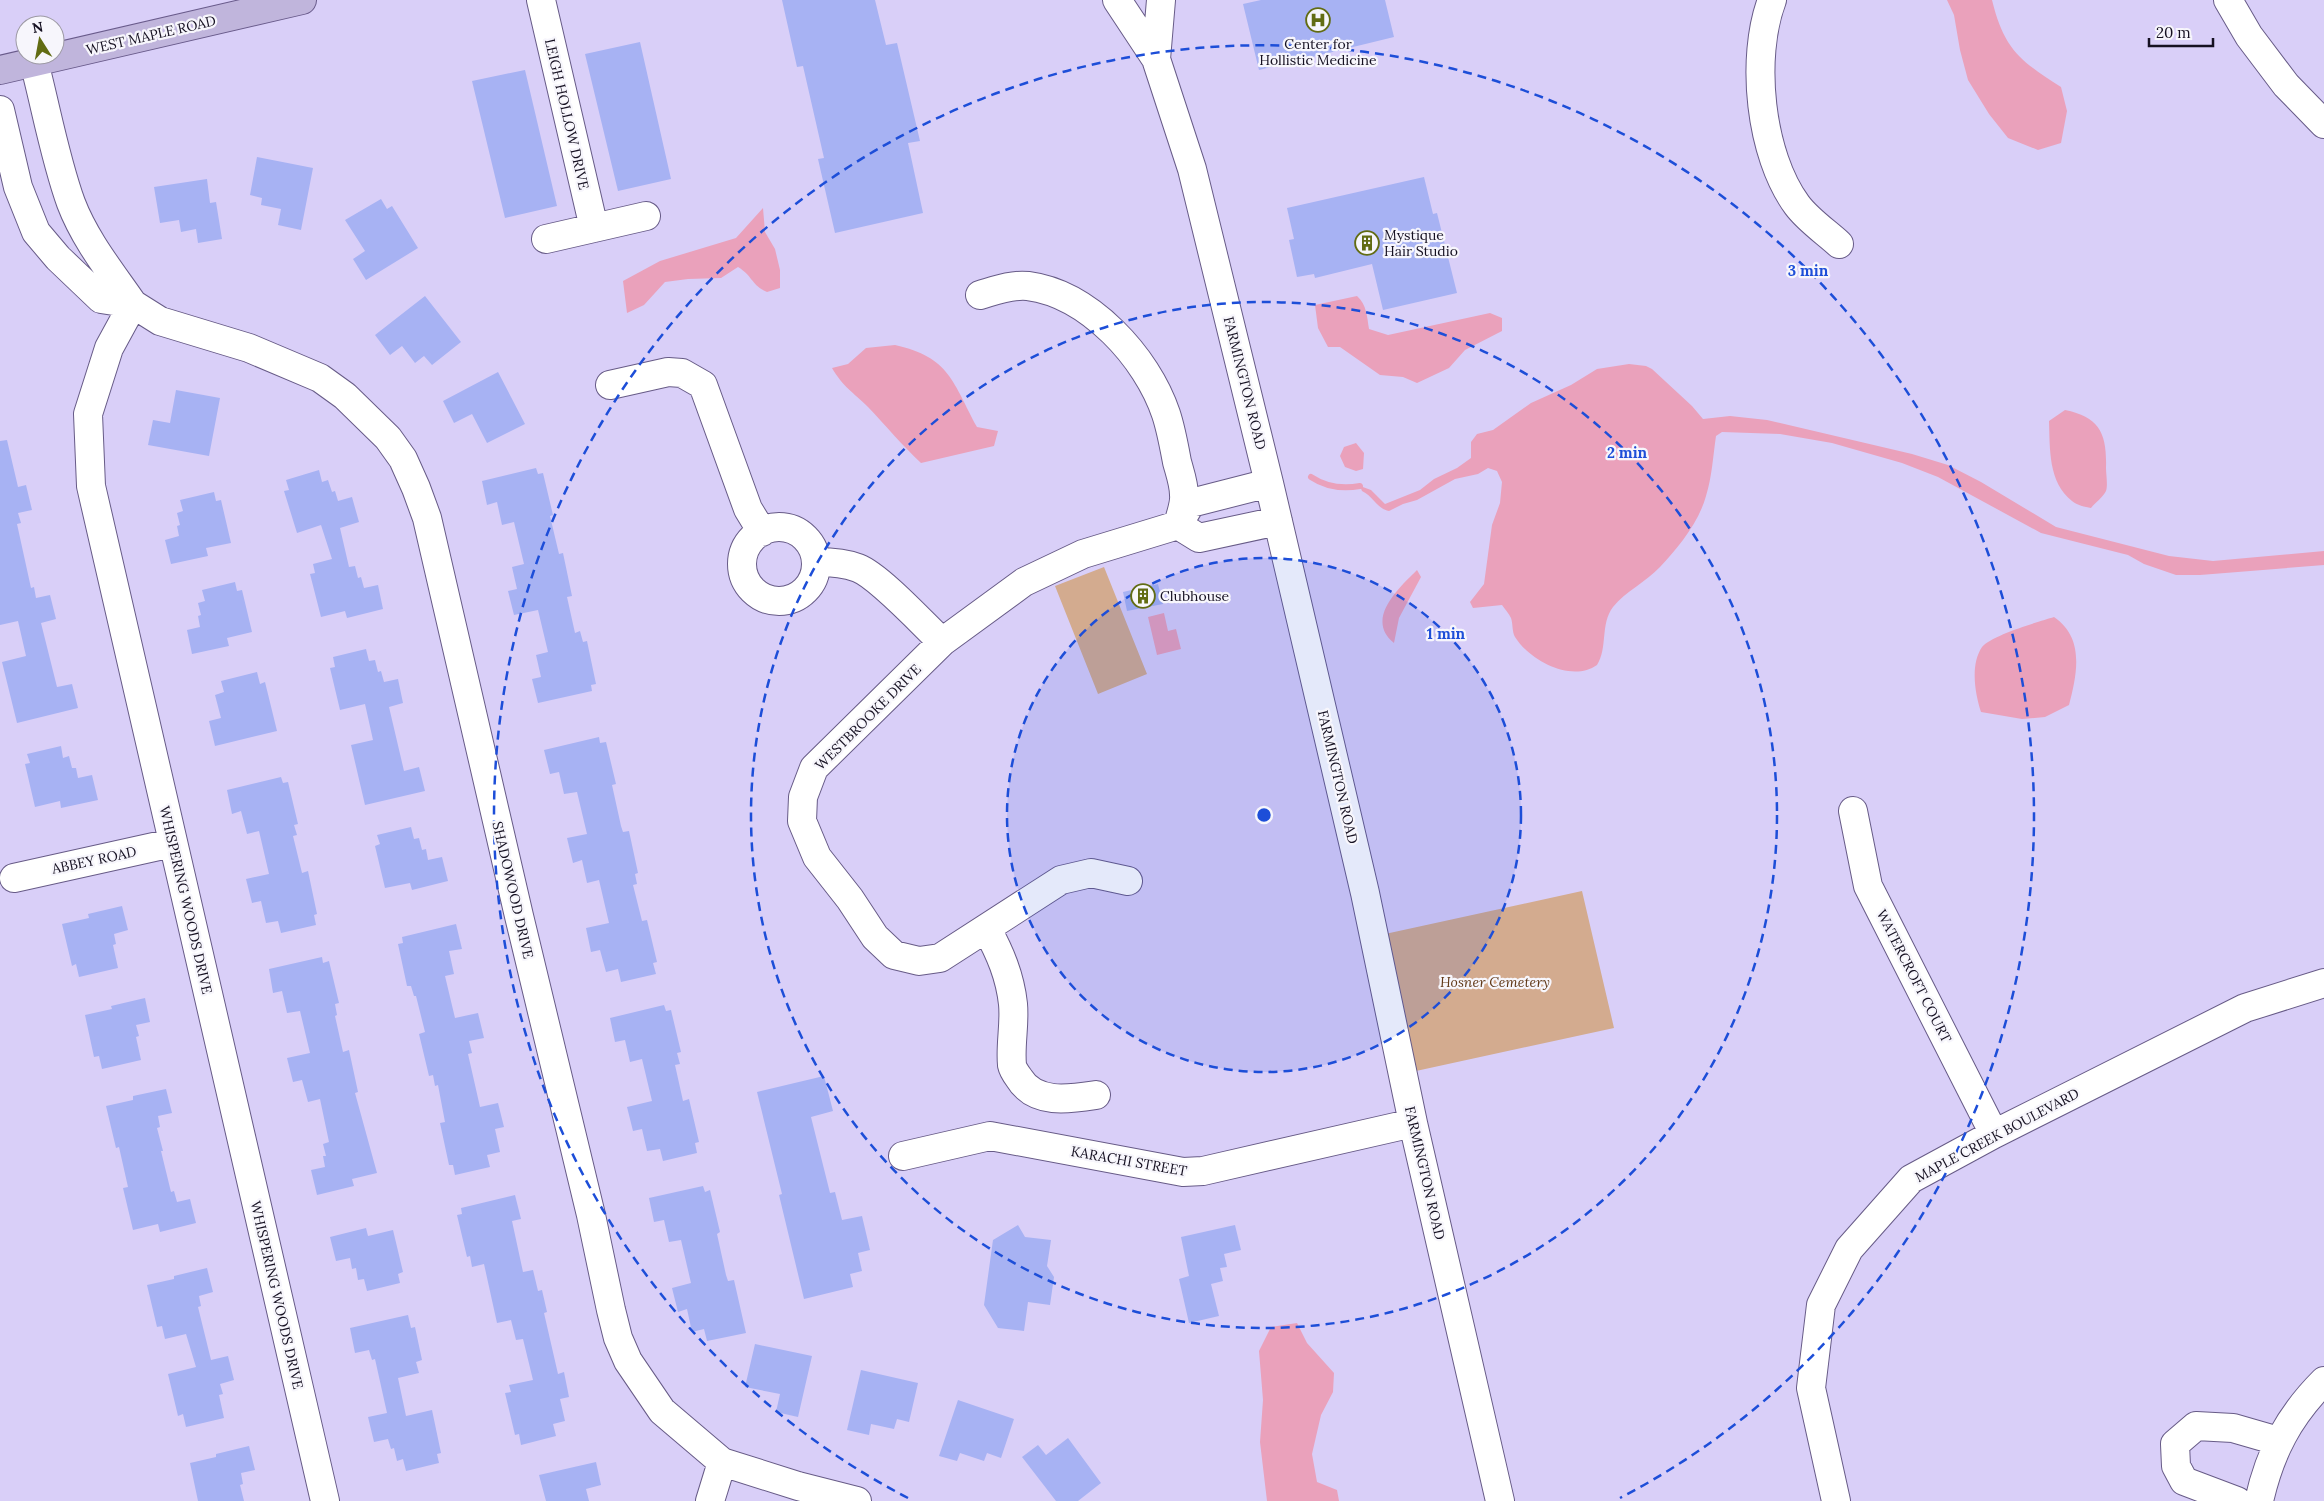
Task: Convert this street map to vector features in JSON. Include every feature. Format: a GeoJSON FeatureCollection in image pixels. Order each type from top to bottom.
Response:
{"type":"FeatureCollection","features":[{"type":"Feature","properties":{"kind":"main road","name":"WEST MAPLE ROAD"},"geometry":{"type":"LineString","coordinates":[[65,55],[302,0]]}},
{"type":"Feature","properties":{"kind":"main road","name":"WEST MAPLE ROAD"},"geometry":{"type":"LineString","coordinates":[[0,70],[21,65]]}},
{"type":"Feature","properties":{"kind":"street","name":"LEIGH HOLLOW DRIVE"},"geometry":{"type":"LineString","coordinates":[[541,0],[594,228]]}},
{"type":"Feature","properties":{"kind":"street","name":"FARMINGTON ROAD"},"geometry":{"type":"LineString","coordinates":[[1117,0],[1156,59],[1192,169],[1269,483],[1363,883],[1413,1123],[1500,1501]]}},
{"type":"Feature","properties":{"kind":"street","name":"FARMINGTON ROAD"},"geometry":{"type":"LineString","coordinates":[[1156,59],[1161,0]]}},
{"type":"Feature","properties":{"kind":"street"},"geometry":{"type":"LineString","coordinates":[[1772,0],[1768,11],[1760,58],[1764,114],[1776,166],[1798,206],[1839,244]]}},
{"type":"Feature","properties":{"kind":"street"},"geometry":{"type":"LineString","coordinates":[[2228,0],[2249,36],[2286,84],[2324,124]]}},
{"type":"Feature","properties":{"kind":"street","name":"SHADOWOOD DRIVE"},"geometry":{"type":"LineString","coordinates":[[35,65],[71,204],[85,233],[133,304]]}},
{"type":"Feature","properties":{"kind":"street","name":"SHADOWOOD DRIVE"},"geometry":{"type":"LineString","coordinates":[[0,110],[18,187],[36,232],[58,258],[101,299],[133,304],[160,321],[249,348],[320,378],[345,396],[388,438],[403,459],[416,488],[430,528],[618,1338],[628,1361],[662,1411],[722,1462],[798,1486],[857,1501]]}},
{"type":"Feature","properties":{"kind":"street"},"geometry":{"type":"LineString","coordinates":[[546,239],[646,216]]}},
{"type":"Feature","properties":{"kind":"street"},"geometry":{"type":"LineString","coordinates":[[980,295],[1007,287],[1026,285],[1042,289],[1064,297],[1093,313],[1112,331],[1134,357],[1158,395],[1166,413],[1185,496],[1178,525]]}},
{"type":"Feature","properties":{"kind":"street","name":"WHISPERING WOODS DRIVE"},"geometry":{"type":"LineString","coordinates":[[133,304],[109,348],[88,414],[88,460],[91,486],[325,1501]]}},
{"type":"Feature","properties":{"kind":"street"},"geometry":{"type":"LineString","coordinates":[[610,384],[668,372],[682,373],[703,385],[748,509],[762,532]]}},
{"type":"Feature","properties":{"kind":"street"},"geometry":{"type":"LineString","coordinates":[[1178,525],[1191,503],[1269,483]]}},
{"type":"Feature","properties":{"kind":"street"},"geometry":{"type":"LineString","coordinates":[[1178,525],[1199,538],[1278,521]]}},
{"type":"Feature","properties":{"kind":"street","name":"WESTBROOKE DRIVE"},"geometry":{"type":"LineString","coordinates":[[1128,881],[1092,873],[1061,880],[940,958],[919,961],[894,955],[875,937],[850,899],[817,857],[802,821],[803,796],[814,768],[942,642],[1024,582],[1082,554],[1178,525]]}},
{"type":"Feature","properties":{"kind":"street"},"geometry":{"type":"LineString","coordinates":[[773,528],[786,528],[797,532],[807,539],[814,549],[817,562],[815,574],[810,585],[802,593],[791,599],[779,601],[762,596],[748,584],[742,561],[745,549],[752,539],[762,532],[773,528]]}},
{"type":"Feature","properties":{"kind":"street"},"geometry":{"type":"LineString","coordinates":[[817,562],[839,563],[860,569],[878,581],[942,642]]}},
{"type":"Feature","properties":{"kind":"street","name":"WATERCROFT COURT"},"geometry":{"type":"LineString","coordinates":[[1853,811],[1868,886],[1994,1134]]}},
{"type":"Feature","properties":{"kind":"street","name":"ABBEY ROAD"},"geometry":{"type":"LineString","coordinates":[[14,878],[172,842]]}},
{"type":"Feature","properties":{"kind":"street"},"geometry":{"type":"LineString","coordinates":[[987,929],[999,951],[1008,977],[1013,1005],[1012,1067],[1021,1082],[1032,1091],[1050,1099],[1064,1100],[1096,1095]]}},
{"type":"Feature","properties":{"kind":"street","name":"MAPLE CREEK BOULEVARD"},"geometry":{"type":"LineString","coordinates":[[1836,1501],[1811,1388],[1821,1305],[1850,1249],[1911,1179],[1994,1134],[2245,1008],[2324,983]]}},
{"type":"Feature","properties":{"kind":"street","name":"KARACHI STREET"},"geometry":{"type":"LineString","coordinates":[[903,1156],[990,1136],[1183,1172],[1203,1171],[1413,1123]]}},
{"type":"Feature","properties":{"kind":"street"},"geometry":{"type":"LineString","coordinates":[[2259,1501],[2266,1471],[2278,1440],[2308,1397],[2324,1380]]}},
{"type":"Feature","properties":{"kind":"street"},"geometry":{"type":"LineString","coordinates":[[2236,1501],[2184,1481],[2176,1466],[2176,1444],[2196,1426],[2233,1428],[2278,1440]]}},
{"type":"Feature","properties":{"kind":"street"},"geometry":{"type":"LineString","coordinates":[[710,1501],[722,1462]]}},
{"type":"Feature","properties":{"kind":"green space"},"geometry":{"type":"Polygon","coordinates":[[[1104,567],[1147,674],[1098,694],[1055,586],[1104,567]]]}},
{"type":"Feature","properties":{"kind":"green space","name":"Hosner Cemetery"},"geometry":{"type":"Polygon","coordinates":[[[1582,891],[1614,1028],[1416,1071],[1385,934],[1582,891]]]}},
{"type":"Feature","properties":{"kind":"shaded area"},"geometry":{"type":"Polygon","coordinates":[[[1947,0],[1992,0],[2002,31],[2008,42],[2024,61],[2061,87],[2067,111],[2061,143],[2038,150],[2008,138],[1989,114],[1968,80],[1960,50],[1954,15],[1947,0]]]}},
{"type":"Feature","properties":{"kind":"shaded area"},"geometry":{"type":"Polygon","coordinates":[[[763,208],[765,232],[775,249],[780,270],[780,288],[767,292],[738,267],[721,278],[665,282],[644,305],[627,313],[623,281],[660,261],[736,238],[763,208]]]}},
{"type":"Feature","properties":{"kind":"shaded area"},"geometry":{"type":"Polygon","coordinates":[[[1357,296],[1365,307],[1369,329],[1388,335],[1490,313],[1502,318],[1502,331],[1465,350],[1449,368],[1417,383],[1403,377],[1380,375],[1340,347],[1328,347],[1318,328],[1315,305],[1357,296]]]}},
{"type":"Feature","properties":{"kind":"shaded area"},"geometry":{"type":"Polygon","coordinates":[[[895,345],[928,357],[948,374],[977,427],[998,431],[994,446],[921,463],[868,407],[844,385],[832,368],[848,364],[866,348],[895,345]]]}},
{"type":"Feature","properties":{"kind":"shaded area"},"geometry":{"type":"Polygon","coordinates":[[[1629,364],[1646,366],[1652,369],[1692,406],[1703,419],[1730,416],[1767,420],[1912,454],[1948,465],[1981,482],[2056,527],[2169,556],[2213,561],[2324,551],[2324,565],[2200,575],[2176,575],[2144,564],[2128,555],[2041,533],[1938,477],[1902,463],[1832,443],[1780,434],[1722,432],[1716,436],[1710,481],[1703,506],[1674,552],[1649,577],[1613,607],[1605,628],[1602,651],[1597,665],[1587,670],[1576,672],[1552,667],[1522,646],[1514,635],[1511,618],[1502,605],[1473,608],[1470,602],[1484,584],[1492,525],[1500,503],[1502,482],[1497,471],[1488,468],[1478,474],[1455,479],[1417,500],[1389,511],[1378,505],[1362,491],[1360,486],[1371,490],[1385,504],[1420,490],[1434,479],[1457,468],[1471,458],[1471,442],[1477,434],[1493,430],[1531,403],[1571,385],[1597,369],[1629,364]]]}},
{"type":"Feature","properties":{"kind":"shaded area"},"geometry":{"type":"Polygon","coordinates":[[[2065,410],[2077,413],[2094,422],[2103,437],[2106,456],[2107,489],[2091,508],[2072,501],[2064,493],[2054,475],[2050,454],[2049,421],[2065,410]]]}},
{"type":"Feature","properties":{"kind":"shaded area"},"geometry":{"type":"Polygon","coordinates":[[[1356,443],[1364,453],[1363,469],[1356,471],[1345,467],[1340,456],[1344,447],[1356,443]]]}},
{"type":"Feature","properties":{"kind":"shaded area"},"geometry":{"type":"Polygon","coordinates":[[[1417,570],[1421,577],[1399,618],[1394,643],[1386,634],[1383,624],[1384,614],[1394,594],[1417,570]]]}},
{"type":"Feature","properties":{"kind":"shaded area"},"geometry":{"type":"Polygon","coordinates":[[[1164,613],[1168,631],[1176,629],[1181,649],[1157,655],[1148,617],[1164,613]]]}},
{"type":"Feature","properties":{"kind":"shaded area"},"geometry":{"type":"Polygon","coordinates":[[[2054,617],[2071,635],[2076,657],[2076,669],[2069,705],[2045,717],[2022,719],[1981,712],[1977,696],[1975,670],[1978,654],[1982,647],[1995,638],[2054,617]]]}},
{"type":"Feature","properties":{"kind":"shaded area"},"geometry":{"type":"Polygon","coordinates":[[[1297,1323],[1307,1343],[1334,1373],[1333,1392],[1321,1415],[1312,1454],[1317,1482],[1337,1490],[1339,1501],[1267,1501],[1260,1442],[1263,1400],[1259,1351],[1271,1327],[1297,1323]]]}},
{"type":"Feature","properties":{"kind":"building"},"geometry":{"type":"Polygon","coordinates":[[[782,0],[875,0],[886,45],[897,43],[920,141],[908,143],[923,213],[835,233],[818,159],[824,158],[803,66],[797,67],[782,0]]]}},
{"type":"Feature","properties":{"kind":"building","name":"Center for Hollistic Medicine"},"geometry":{"type":"Polygon","coordinates":[[[1261,0],[1385,0],[1394,37],[1259,70],[1243,4],[1261,0]]]}},
{"type":"Feature","properties":{"kind":"building"},"geometry":{"type":"Polygon","coordinates":[[[640,42],[671,179],[618,191],[585,54],[640,42]]]}},
{"type":"Feature","properties":{"kind":"building"},"geometry":{"type":"Polygon","coordinates":[[[525,70],[557,206],[505,218],[472,81],[525,70]]]}},
{"type":"Feature","properties":{"kind":"building"},"geometry":{"type":"Polygon","coordinates":[[[257,157],[313,168],[301,230],[278,225],[281,209],[261,205],[262,198],[250,195],[257,157]]]}},
{"type":"Feature","properties":{"kind":"building","name":"Mystique Hair Studio"},"geometry":{"type":"Polygon","coordinates":[[[1424,177],[1433,214],[1437,213],[1457,293],[1383,310],[1372,264],[1315,278],[1314,274],[1297,277],[1289,240],[1294,239],[1287,208],[1424,177]]]}},
{"type":"Feature","properties":{"kind":"building"},"geometry":{"type":"Polygon","coordinates":[[[207,179],[210,203],[216,202],[222,239],[198,243],[196,229],[181,232],[179,220],[160,223],[154,187],[207,179]]]}},
{"type":"Feature","properties":{"kind":"building"},"geometry":{"type":"Polygon","coordinates":[[[381,199],[387,209],[392,206],[418,248],[366,280],[353,259],[365,251],[345,220],[381,199]]]}},
{"type":"Feature","properties":{"kind":"building"},"geometry":{"type":"Polygon","coordinates":[[[425,296],[461,342],[432,365],[424,356],[415,363],[402,346],[390,355],[375,335],[425,296]]]}},
{"type":"Feature","properties":{"kind":"building"},"geometry":{"type":"Polygon","coordinates":[[[498,372],[525,424],[487,443],[472,414],[454,423],[443,401],[498,372]]]}},
{"type":"Feature","properties":{"kind":"building"},"geometry":{"type":"Polygon","coordinates":[[[176,390],[220,398],[209,456],[148,445],[153,420],[170,423],[176,390]]]}},
{"type":"Feature","properties":{"kind":"building"},"geometry":{"type":"Polygon","coordinates":[[[7,440],[18,487],[26,485],[32,510],[18,513],[21,523],[17,524],[31,588],[34,587],[36,598],[50,595],[56,619],[41,623],[57,687],[72,684],[78,708],[17,723],[2,662],[26,656],[18,621],[0,625],[0,441],[7,440]]]}},
{"type":"Feature","properties":{"kind":"building"},"geometry":{"type":"Polygon","coordinates":[[[536,468],[538,474],[543,473],[553,515],[550,516],[559,554],[563,553],[572,596],[567,597],[575,633],[580,631],[583,642],[587,641],[596,684],[591,685],[592,691],[538,703],[532,679],[541,677],[536,655],[548,652],[538,610],[514,615],[508,591],[517,589],[512,567],[524,564],[514,522],[502,525],[497,502],[487,505],[482,481],[536,468]]]}},
{"type":"Feature","properties":{"kind":"building"},"geometry":{"type":"Polygon","coordinates":[[[319,470],[322,482],[328,480],[332,492],[335,491],[338,501],[352,497],[359,522],[340,528],[349,567],[355,566],[358,578],[361,577],[364,588],[378,585],[383,609],[347,618],[345,611],[321,617],[310,574],[315,573],[313,564],[332,559],[321,525],[297,533],[284,491],[289,490],[286,480],[319,470]]]}},
{"type":"Feature","properties":{"kind":"building"},"geometry":{"type":"Polygon","coordinates":[[[214,492],[216,501],[221,500],[231,543],[206,548],[208,556],[171,564],[165,540],[179,536],[177,526],[180,525],[177,513],[183,511],[180,500],[214,492]]]}},
{"type":"Feature","properties":{"kind":"building"},"geometry":{"type":"Polygon","coordinates":[[[235,582],[237,591],[242,590],[252,632],[227,638],[229,646],[192,654],[187,630],[200,627],[198,616],[201,615],[198,603],[205,601],[202,590],[235,582]]]}},
{"type":"Feature","properties":{"kind":"building","name":"Clubhouse"},"geometry":{"type":"Polygon","coordinates":[[[1158,584],[1163,604],[1127,611],[1123,592],[1158,584]]]}},
{"type":"Feature","properties":{"kind":"building"},"geometry":{"type":"Polygon","coordinates":[[[366,649],[369,661],[375,660],[378,672],[381,671],[384,682],[398,679],[403,703],[389,707],[404,771],[419,767],[425,791],[365,805],[351,745],[373,740],[365,704],[340,710],[330,668],[335,667],[333,657],[366,649]]]}},
{"type":"Feature","properties":{"kind":"building"},"geometry":{"type":"Polygon","coordinates":[[[257,672],[260,684],[265,682],[277,731],[215,746],[209,721],[221,718],[215,695],[224,692],[221,681],[257,672]]]}},
{"type":"Feature","properties":{"kind":"building"},"geometry":{"type":"Polygon","coordinates":[[[599,737],[600,743],[606,742],[616,784],[612,785],[621,826],[623,832],[629,831],[638,873],[635,874],[637,884],[633,885],[642,921],[647,920],[657,962],[653,963],[656,974],[621,982],[618,969],[606,972],[600,950],[591,952],[586,928],[609,923],[599,880],[587,883],[582,860],[573,863],[567,838],[587,834],[577,792],[564,794],[559,772],[550,774],[544,750],[599,737]]]}},
{"type":"Feature","properties":{"kind":"building"},"geometry":{"type":"Polygon","coordinates":[[[61,746],[63,758],[69,756],[72,768],[76,768],[78,778],[92,775],[98,800],[61,808],[60,801],[35,807],[25,764],[30,763],[27,754],[61,746]]]}},
{"type":"Feature","properties":{"kind":"building"},"geometry":{"type":"Polygon","coordinates":[[[281,777],[283,783],[288,782],[298,824],[294,825],[297,835],[293,836],[302,873],[308,871],[317,914],[314,915],[316,925],[281,933],[278,921],[266,923],[261,901],[252,903],[246,879],[269,874],[259,831],[247,834],[241,811],[232,814],[227,790],[281,777]]]}},
{"type":"Feature","properties":{"kind":"building"},"geometry":{"type":"Polygon","coordinates":[[[411,827],[414,839],[419,838],[422,850],[426,849],[428,860],[442,857],[448,881],[412,890],[410,883],[385,888],[375,846],[380,844],[377,835],[411,827]]]}},
{"type":"Feature","properties":{"kind":"building"},"geometry":{"type":"Polygon","coordinates":[[[122,906],[128,930],[114,934],[116,944],[113,945],[118,968],[79,977],[76,964],[72,966],[62,924],[89,918],[88,914],[122,906]]]}},
{"type":"Feature","properties":{"kind":"building"},"geometry":{"type":"Polygon","coordinates":[[[456,924],[462,949],[449,951],[454,974],[445,976],[455,1018],[478,1013],[484,1038],[469,1041],[472,1053],[468,1054],[480,1107],[498,1103],[504,1127],[495,1129],[500,1152],[487,1155],[490,1167],[455,1175],[453,1165],[449,1165],[440,1123],[445,1122],[438,1085],[435,1086],[433,1075],[429,1076],[419,1034],[425,1032],[416,996],[414,996],[411,986],[407,986],[398,944],[403,943],[402,937],[456,924]]]}},
{"type":"Feature","properties":{"kind":"building"},"geometry":{"type":"Polygon","coordinates":[[[322,957],[323,963],[329,961],[339,1003],[335,1004],[337,1015],[335,1016],[343,1052],[349,1050],[358,1092],[355,1093],[377,1173],[352,1179],[354,1186],[317,1195],[311,1170],[325,1167],[323,1156],[326,1156],[323,1144],[329,1142],[320,1099],[308,1102],[302,1080],[293,1082],[287,1058],[310,1053],[300,1011],[287,1013],[282,991],[273,993],[269,969],[322,957]]]}},
{"type":"Feature","properties":{"kind":"building"},"geometry":{"type":"Polygon","coordinates":[[[145,998],[150,1022],[136,1025],[139,1036],[136,1037],[141,1060],[102,1069],[99,1056],[94,1057],[85,1015],[112,1009],[111,1006],[145,998]]]}},
{"type":"Feature","properties":{"kind":"building"},"geometry":{"type":"Polygon","coordinates":[[[664,1005],[666,1011],[671,1010],[681,1052],[677,1053],[680,1064],[675,1065],[683,1101],[689,1099],[699,1142],[695,1143],[697,1153],[663,1161],[660,1149],[647,1151],[642,1129],[633,1131],[627,1107],[652,1101],[642,1059],[630,1062],[625,1040],[615,1042],[610,1018],[664,1005]]]}},
{"type":"Feature","properties":{"kind":"building"},"geometry":{"type":"Polygon","coordinates":[[[824,1076],[833,1111],[811,1117],[830,1193],[835,1192],[842,1220],[862,1216],[870,1250],[858,1253],[862,1271],[850,1274],[853,1287],[804,1299],[779,1195],[782,1194],[757,1092],[824,1076]]]}},
{"type":"Feature","properties":{"kind":"building"},"geometry":{"type":"Polygon","coordinates":[[[166,1089],[172,1113],[158,1116],[160,1127],[157,1128],[163,1151],[161,1151],[171,1192],[174,1191],[177,1202],[190,1199],[196,1223],[160,1232],[158,1224],[133,1230],[123,1188],[128,1187],[119,1147],[116,1148],[106,1106],[133,1100],[133,1096],[166,1089]]]}},
{"type":"Feature","properties":{"kind":"building"},"geometry":{"type":"Polygon","coordinates":[[[703,1186],[705,1192],[710,1190],[720,1232],[717,1234],[726,1275],[728,1281],[734,1280],[746,1333],[707,1341],[704,1329],[692,1332],[687,1309],[678,1312],[672,1288],[691,1283],[681,1240],[669,1242],[664,1220],[654,1222],[649,1198],[703,1186]]]}},
{"type":"Feature","properties":{"kind":"building"},"geometry":{"type":"Polygon","coordinates":[[[515,1195],[521,1219],[512,1221],[523,1272],[533,1270],[538,1291],[542,1290],[547,1312],[544,1313],[558,1374],[564,1372],[569,1397],[560,1399],[565,1421],[553,1424],[556,1436],[521,1445],[519,1434],[515,1435],[505,1393],[511,1392],[509,1385],[533,1380],[523,1339],[516,1340],[511,1320],[497,1323],[484,1264],[472,1267],[470,1256],[467,1257],[457,1215],[462,1214],[461,1208],[515,1195]]]}},
{"type":"Feature","properties":{"kind":"building"},"geometry":{"type":"Polygon","coordinates":[[[1018,1225],[1025,1237],[1051,1240],[1047,1266],[1054,1277],[1050,1305],[1028,1302],[1024,1331],[998,1328],[984,1305],[993,1240],[1018,1225]]]}},
{"type":"Feature","properties":{"kind":"building"},"geometry":{"type":"Polygon","coordinates":[[[1235,1225],[1241,1250],[1224,1254],[1227,1267],[1220,1268],[1223,1281],[1211,1284],[1219,1316],[1189,1323],[1179,1279],[1189,1276],[1181,1237],[1235,1225]]]}},
{"type":"Feature","properties":{"kind":"building"},"geometry":{"type":"Polygon","coordinates":[[[366,1228],[368,1236],[393,1230],[403,1272],[398,1274],[400,1283],[367,1291],[364,1279],[358,1280],[356,1268],[352,1269],[350,1258],[336,1261],[330,1237],[366,1228]]]}},
{"type":"Feature","properties":{"kind":"building"},"geometry":{"type":"Polygon","coordinates":[[[207,1268],[213,1292],[199,1296],[201,1306],[198,1307],[211,1360],[228,1356],[234,1380],[220,1384],[223,1394],[219,1395],[224,1418],[186,1427],[183,1414],[178,1416],[168,1374],[196,1367],[186,1334],[165,1339],[162,1326],[157,1327],[147,1285],[174,1279],[174,1276],[207,1268]]]}},
{"type":"Feature","properties":{"kind":"building"},"geometry":{"type":"Polygon","coordinates":[[[408,1315],[411,1328],[415,1327],[422,1360],[416,1362],[419,1373],[398,1378],[406,1416],[432,1410],[441,1453],[437,1454],[439,1463],[406,1471],[403,1459],[397,1461],[394,1448],[391,1449],[388,1439],[374,1442],[368,1417],[387,1413],[375,1359],[372,1360],[369,1350],[355,1353],[350,1328],[408,1315]]]}},
{"type":"Feature","properties":{"kind":"building"},"geometry":{"type":"Polygon","coordinates":[[[755,1344],[812,1356],[798,1417],[776,1412],[780,1394],[745,1387],[755,1344]]]}},
{"type":"Feature","properties":{"kind":"building"},"geometry":{"type":"Polygon","coordinates":[[[861,1370],[918,1383],[909,1422],[897,1419],[894,1429],[871,1424],[869,1435],[847,1430],[861,1370]]]}},
{"type":"Feature","properties":{"kind":"building"},"geometry":{"type":"Polygon","coordinates":[[[958,1400],[1014,1419],[1001,1458],[987,1453],[984,1461],[960,1453],[957,1461],[939,1456],[958,1400]]]}},
{"type":"Feature","properties":{"kind":"building"},"geometry":{"type":"Polygon","coordinates":[[[1068,1438],[1101,1483],[1078,1501],[1056,1501],[1022,1457],[1038,1445],[1046,1455],[1068,1438]]]}},
{"type":"Feature","properties":{"kind":"building"},"geometry":{"type":"Polygon","coordinates":[[[249,1446],[255,1470],[241,1473],[243,1484],[240,1485],[244,1501],[198,1501],[190,1463],[249,1446]]]}},
{"type":"Feature","properties":{"kind":"building"},"geometry":{"type":"Polygon","coordinates":[[[596,1462],[601,1485],[586,1489],[589,1501],[546,1501],[539,1475],[596,1462]]]}},
{"type":"Feature","properties":{"kind":"waterway"},"geometry":{"type":"LineString","coordinates":[[1311,477],[1335,486],[1360,486]]}},
{"type":"Feature","properties":{"kind":"place","name":"Center for Hollistic Medicine"},"geometry":{"type":"Point","coordinates":[1318,20]}},
{"type":"Feature","properties":{"kind":"place","name":"Mystique Hair Studio"},"geometry":{"type":"Point","coordinates":[1367,243]}},
{"type":"Feature","properties":{"kind":"place","name":"Clubhouse"},"geometry":{"type":"Point","coordinates":[1143,596]}}]}
